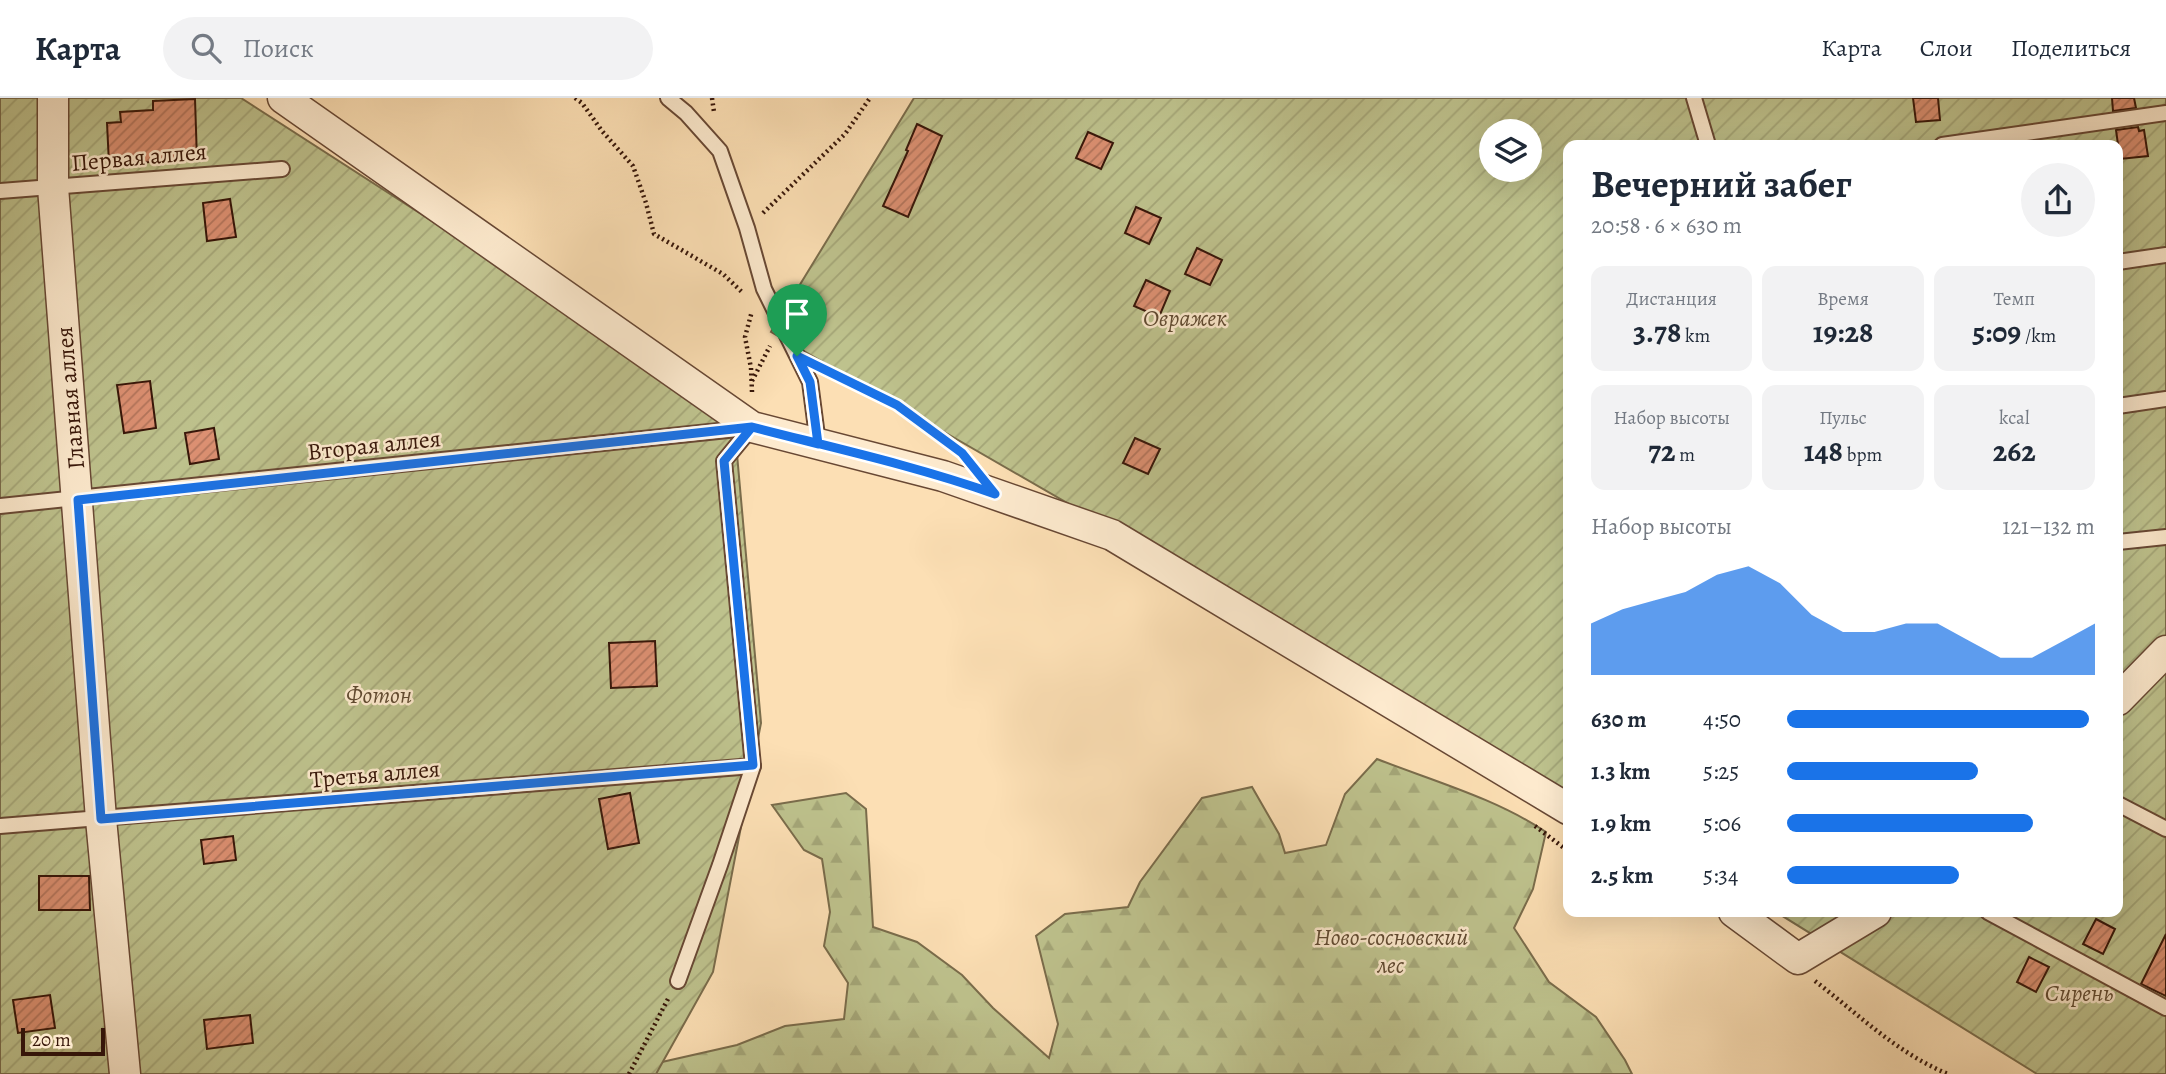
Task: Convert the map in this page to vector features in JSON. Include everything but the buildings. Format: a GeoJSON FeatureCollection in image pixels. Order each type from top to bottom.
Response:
{"type":"FeatureCollection","features":[{"type":"Feature","properties":{"kind":"street","name":"Главная аллея"},"geometry":{"type":"LineString","coordinates":[[53,98],[53,187],[101,819],[125,1074]]}},
{"type":"Feature","properties":{"kind":"street"},"geometry":{"type":"LineString","coordinates":[[283,98],[752,427],[943,476],[1112,535],[1563,806]]}},
{"type":"Feature","properties":{"kind":"street"},"geometry":{"type":"LineString","coordinates":[[2123,689],[2166,651]]}},
{"type":"Feature","properties":{"kind":"street"},"geometry":{"type":"LineString","coordinates":[[1741,917],[1798,959],[1868,917]]}},
{"type":"Feature","properties":{"kind":"lane"},"geometry":{"type":"LineString","coordinates":[[668,98],[686,113],[720,151],[747,228],[764,289],[810,382],[818,444]]}},
{"type":"Feature","properties":{"kind":"lane"},"geometry":{"type":"LineString","coordinates":[[1694,98],[1707,140]]}},
{"type":"Feature","properties":{"kind":"lane"},"geometry":{"type":"LineString","coordinates":[[1977,140],[2166,113]]}},
{"type":"Feature","properties":{"kind":"lane","name":"Первая аллея"},"geometry":{"type":"LineString","coordinates":[[0,191],[282,169]]}},
{"type":"Feature","properties":{"kind":"lane"},"geometry":{"type":"LineString","coordinates":[[2123,261],[2166,255]]}},
{"type":"Feature","properties":{"kind":"lane"},"geometry":{"type":"LineString","coordinates":[[2123,404],[2166,398]]}},
{"type":"Feature","properties":{"kind":"lane","name":"Вторая аллея"},"geometry":{"type":"LineString","coordinates":[[0,506],[78,500],[752,427]]}},
{"type":"Feature","properties":{"kind":"lane"},"geometry":{"type":"LineString","coordinates":[[678,981],[753,765],[724,461],[752,427]]}},
{"type":"Feature","properties":{"kind":"lane"},"geometry":{"type":"LineString","coordinates":[[2123,541],[2166,537]]}},
{"type":"Feature","properties":{"kind":"lane","name":"Третья аллея"},"geometry":{"type":"LineString","coordinates":[[0,826],[753,765]]}},
{"type":"Feature","properties":{"kind":"lane"},"geometry":{"type":"LineString","coordinates":[[2123,807],[2166,829]]}},
{"type":"Feature","properties":{"kind":"lane"},"geometry":{"type":"LineString","coordinates":[[1997,917],[2166,1007]]}},
{"type":"Feature","properties":{"kind":"path"},"geometry":{"type":"LineString","coordinates":[[575,98],[633,166],[654,234],[723,274],[746,296]]}},
{"type":"Feature","properties":{"kind":"path"},"geometry":{"type":"LineString","coordinates":[[747,228],[845,134],[870,98]]}},
{"type":"Feature","properties":{"kind":"path"},"geometry":{"type":"LineString","coordinates":[[752,427],[751,368],[745,337],[754,303]]}},
{"type":"Feature","properties":{"kind":"path"},"geometry":{"type":"LineString","coordinates":[[797,356],[897,405],[962,453]]}},
{"type":"Feature","properties":{"kind":"path"},"geometry":{"type":"LineString","coordinates":[[1798,959],[1812,978],[1876,1031],[1927,1065],[1948,1074]]}},
{"type":"Feature","properties":{"kind":"path"},"geometry":{"type":"LineString","coordinates":[[629,1074],[678,981]]}},
{"type":"Feature","properties":{"kind":"green space","name":"Фотон"},"geometry":{"type":"Polygon","coordinates":[[[0,98],[241,98],[752,427],[736,443],[761,723],[713,972],[656,1074],[0,1074],[0,98]]]}},
{"type":"Feature","properties":{"kind":"green space"},"geometry":{"type":"Polygon","coordinates":[[[914,98],[2166,98],[2166,1074],[2037,1074],[1784,917],[2123,917],[2123,140],[1563,140],[1563,789],[771,332],[914,98]]]}},
{"type":"Feature","properties":{"kind":"green space","name":"Ново-сосновский лес"},"geometry":{"type":"Polygon","coordinates":[[[1377,759],[1506,809],[1546,832],[1533,889],[1514,928],[1549,982],[1596,1017],[1632,1074],[642,1074],[662,1062],[737,1045],[785,1026],[844,1019],[848,983],[824,946],[830,912],[822,859],[804,850],[772,805],[846,793],[866,809],[873,927],[917,942],[962,975],[993,1008],[1049,1058],[1058,1024],[1036,936],[1065,914],[1128,907],[1140,882],[1202,798],[1252,787],[1279,834],[1285,853],[1326,845],[1345,794],[1377,759]]]}},
{"type":"Feature","properties":{"kind":"route"},"geometry":{"type":"LineString","coordinates":[[797,356],[810,382],[818,444],[752,427],[78,500],[101,819],[753,765],[724,461],[752,427],[818,444],[943,476],[995,494],[962,453],[897,405],[797,356]]}},
{"type":"Feature","properties":{"kind":"park label","name":"Овражек"},"geometry":{"type":"Point","coordinates":[1185,318]}},
{"type":"Feature","properties":{"kind":"park label","name":"Сирень"},"geometry":{"type":"Point","coordinates":[2079,993]}}]}
